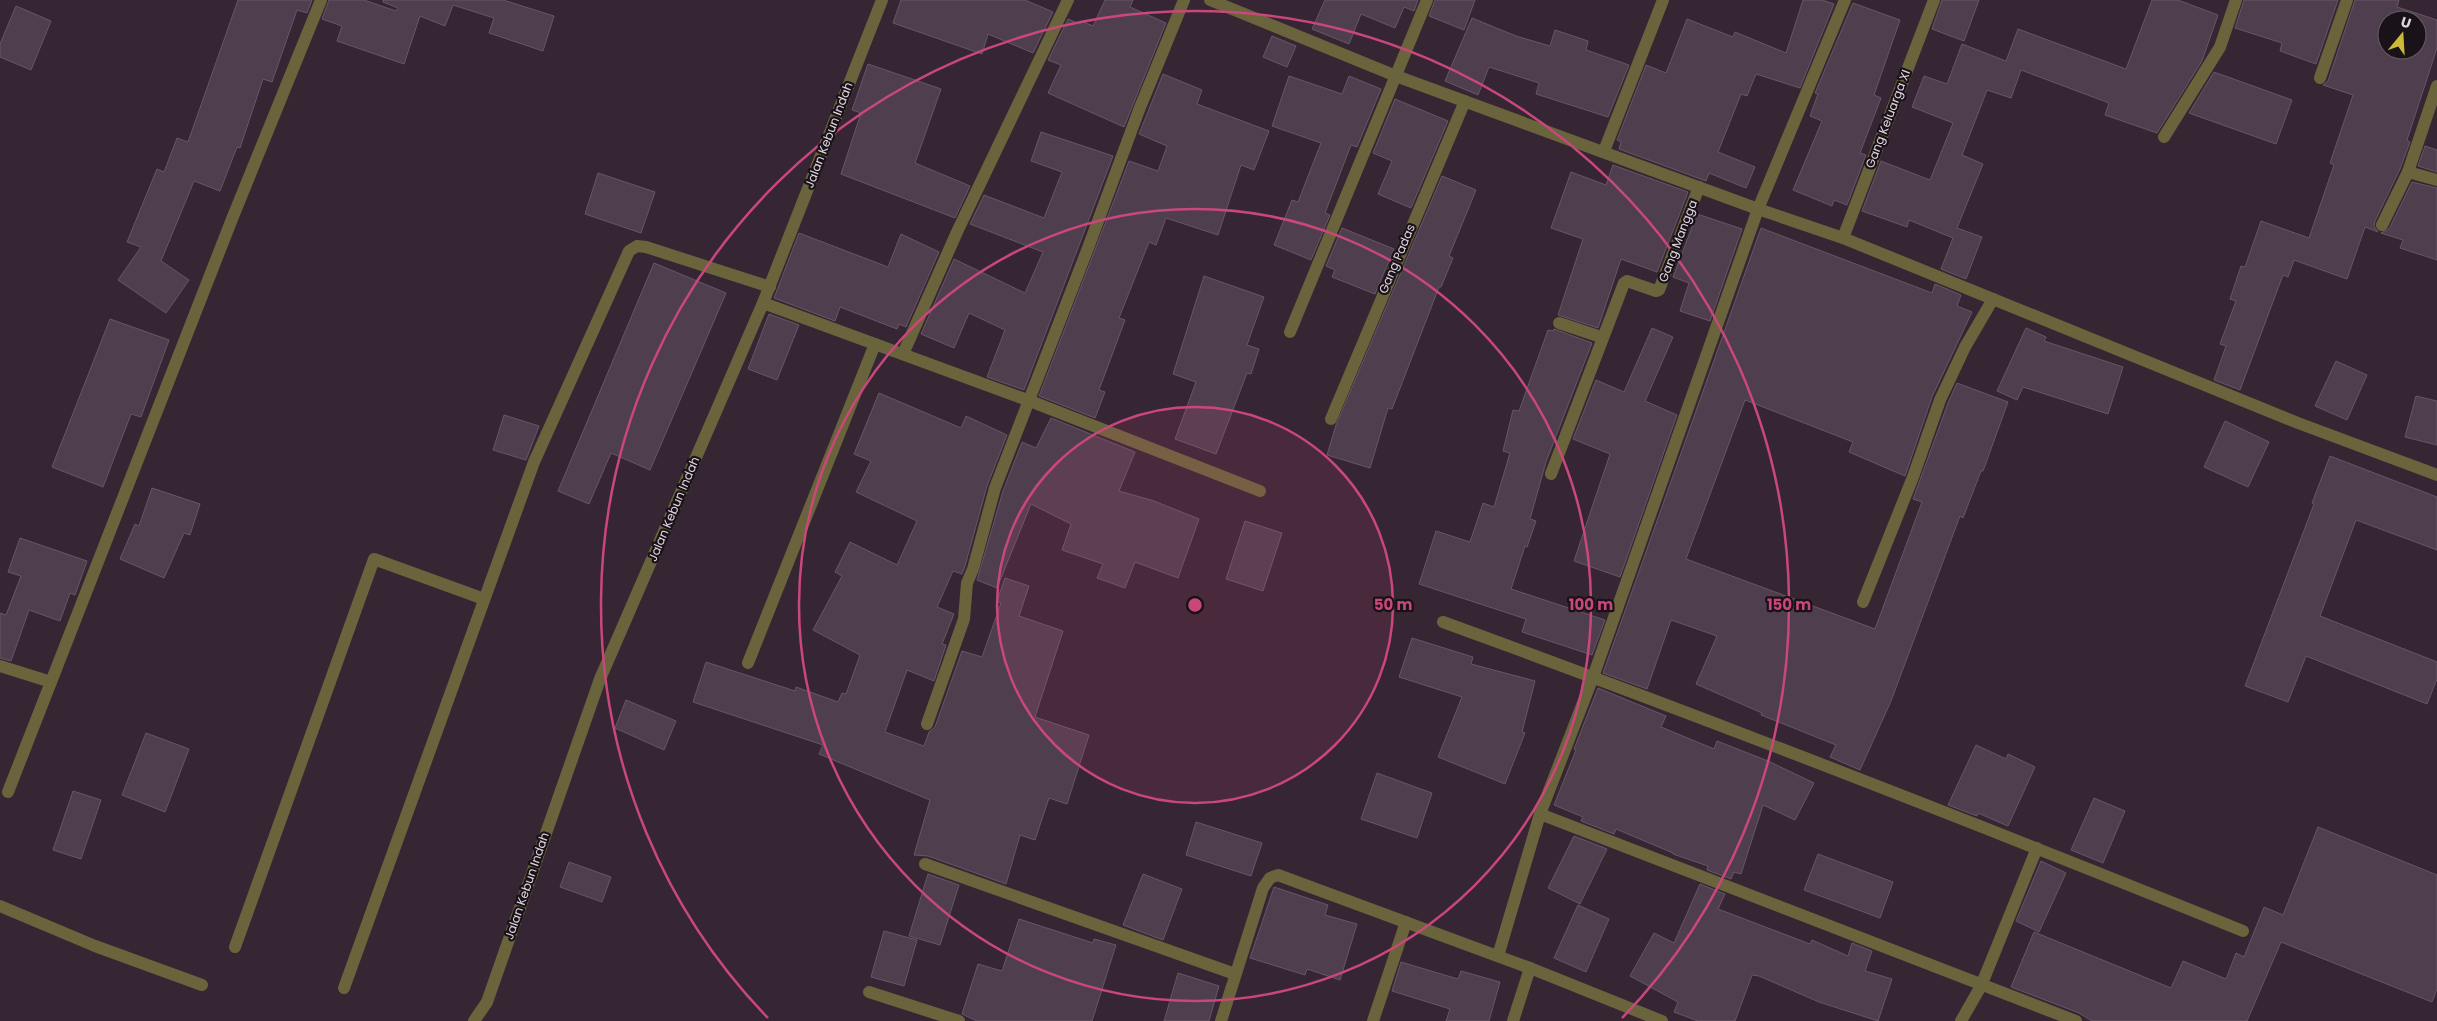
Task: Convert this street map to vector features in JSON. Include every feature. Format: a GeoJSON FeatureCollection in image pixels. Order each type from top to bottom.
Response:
{"type":"FeatureCollection","features":[{"type":"Feature","properties":{"kind":"street"},"geometry":{"type":"LineString","coordinates":[[8,792],[232,219],[321,0]]}},
{"type":"Feature","properties":{"kind":"street","name":"Jalan Kebun Indah"},"geometry":{"type":"LineString","coordinates":[[474,1021],[487,1002],[600,679],[770,287],[882,0]]}},
{"type":"Feature","properties":{"kind":"street"},"geometry":{"type":"LineString","coordinates":[[903,354],[957,232],[1068,0]]}},
{"type":"Feature","properties":{"kind":"street"},"geometry":{"type":"LineString","coordinates":[[927,724],[964,619],[967,583],[973,569],[995,488],[1030,401],[1139,110],[1184,0]]}},
{"type":"Feature","properties":{"kind":"street"},"geometry":{"type":"LineString","coordinates":[[1210,0],[1396,76],[1758,209],[1843,238],[2298,423],[2437,475]]}},
{"type":"Feature","properties":{"kind":"street"},"geometry":{"type":"LineString","coordinates":[[1290,332],[1427,0]]}},
{"type":"Feature","properties":{"kind":"street"},"geometry":{"type":"LineString","coordinates":[[1604,151],[1663,0]]}},
{"type":"Feature","properties":{"kind":"street"},"geometry":{"type":"LineString","coordinates":[[1498,956],[1540,814],[1593,677],[1758,209],[1844,0]]}},
{"type":"Feature","properties":{"kind":"street","name":"Gang Keluarga XI"},"geometry":{"type":"LineString","coordinates":[[1843,238],[1934,0]]}},
{"type":"Feature","properties":{"kind":"street"},"geometry":{"type":"LineString","coordinates":[[2164,137],[2220,48],[2236,0]]}},
{"type":"Feature","properties":{"kind":"street"},"geometry":{"type":"LineString","coordinates":[[2320,78],[2347,0]]}},
{"type":"Feature","properties":{"kind":"street"},"geometry":{"type":"LineString","coordinates":[[2382,225],[2408,172],[2437,86]]}},
{"type":"Feature","properties":{"kind":"street","name":"Gang Padas"},"geometry":{"type":"LineString","coordinates":[[1331,419],[1465,101]]}},
{"type":"Feature","properties":{"kind":"street"},"geometry":{"type":"LineString","coordinates":[[2408,172],[2437,180]]}},
{"type":"Feature","properties":{"kind":"street","name":"Gang Mangga"},"geometry":{"type":"LineString","coordinates":[[1601,337],[1626,281],[1656,291],[1659,290],[1699,186]]}},
{"type":"Feature","properties":{"kind":"street"},"geometry":{"type":"LineString","coordinates":[[344,988],[534,462],[629,251],[637,246],[646,248],[770,287]]}},
{"type":"Feature","properties":{"kind":"street"},"geometry":{"type":"LineString","coordinates":[[1863,602],[1913,477],[1940,400],[1965,347],[1993,299]]}},
{"type":"Feature","properties":{"kind":"street"},"geometry":{"type":"LineString","coordinates":[[763,303],[1030,401],[1260,491]]}},
{"type":"Feature","properties":{"kind":"street"},"geometry":{"type":"LineString","coordinates":[[1551,474],[1601,337],[1559,323]]}},
{"type":"Feature","properties":{"kind":"street"},"geometry":{"type":"LineString","coordinates":[[748,663],[875,344]]}},
{"type":"Feature","properties":{"kind":"street"},"geometry":{"type":"LineString","coordinates":[[235,947],[374,559],[484,599]]}},
{"type":"Feature","properties":{"kind":"street"},"geometry":{"type":"LineString","coordinates":[[1443,622],[1593,677],[2037,848],[2243,931]]}},
{"type":"Feature","properties":{"kind":"street"},"geometry":{"type":"LineString","coordinates":[[0,666],[51,682]]}},
{"type":"Feature","properties":{"kind":"street"},"geometry":{"type":"LineString","coordinates":[[1540,814],[1981,986],[2076,1021]]}},
{"type":"Feature","properties":{"kind":"street"},"geometry":{"type":"LineString","coordinates":[[1961,1021],[1981,986],[2037,848]]}},
{"type":"Feature","properties":{"kind":"street"},"geometry":{"type":"LineString","coordinates":[[925,864],[1235,974]]}},
{"type":"Feature","properties":{"kind":"street"},"geometry":{"type":"LineString","coordinates":[[1221,1021],[1263,888],[1273,876],[1280,876],[1530,968],[1656,1020]]}},
{"type":"Feature","properties":{"kind":"street"},"geometry":{"type":"LineString","coordinates":[[0,906],[95,946],[202,985]]}},
{"type":"Feature","properties":{"kind":"street"},"geometry":{"type":"LineString","coordinates":[[1373,1021],[1406,922]]}},
{"type":"Feature","properties":{"kind":"street"},"geometry":{"type":"LineString","coordinates":[[1513,1021],[1530,968]]}},
{"type":"Feature","properties":{"kind":"street"},"geometry":{"type":"LineString","coordinates":[[869,992],[959,1021]]}},
{"type":"Feature","properties":{"kind":"building"},"geometry":{"type":"Polygon","coordinates":[[[238,0],[312,0],[307,13],[297,10],[272,82],[263,79],[240,148],[237,147],[220,191],[194,181],[161,261],[189,280],[166,313],[118,280],[141,247],[127,242],[157,169],[164,172],[177,138],[188,142],[238,0]]]}},
{"type":"Feature","properties":{"kind":"building"},"geometry":{"type":"Polygon","coordinates":[[[329,0],[364,0],[396,11],[398,8],[383,2],[383,0],[503,0],[554,16],[543,51],[489,33],[494,18],[453,5],[445,26],[420,16],[404,64],[337,41],[342,26],[322,19],[329,0]]]}},
{"type":"Feature","properties":{"kind":"building"},"geometry":{"type":"Polygon","coordinates":[[[901,0],[1025,0],[1053,12],[1033,53],[988,34],[982,54],[893,23],[901,0]]]}},
{"type":"Feature","properties":{"kind":"building"},"geometry":{"type":"Polygon","coordinates":[[[1105,0],[1133,0],[1130,7],[1166,23],[1124,127],[1048,93],[1061,65],[1048,60],[1068,19],[1080,24],[1081,21],[1093,26],[1105,0]]]}},
{"type":"Feature","properties":{"kind":"building"},"geometry":{"type":"Polygon","coordinates":[[[1325,0],[1418,0],[1414,11],[1404,7],[1395,28],[1361,14],[1349,44],[1312,29],[1325,0]]]}},
{"type":"Feature","properties":{"kind":"building"},"geometry":{"type":"Polygon","coordinates":[[[1435,0],[1475,0],[1464,30],[1429,16],[1435,0]]]}},
{"type":"Feature","properties":{"kind":"building"},"geometry":{"type":"Polygon","coordinates":[[[1803,0],[1822,0],[1834,4],[1800,88],[1756,74],[1747,96],[1741,94],[1718,152],[1755,167],[1746,188],[1709,173],[1706,181],[1619,149],[1621,142],[1617,140],[1646,65],[1666,73],[1687,19],[1733,37],[1735,32],[1786,53],[1803,0]]]}},
{"type":"Feature","properties":{"kind":"building"},"geometry":{"type":"Polygon","coordinates":[[[1942,0],[1979,0],[1964,41],[1932,29],[1942,0]]]}},
{"type":"Feature","properties":{"kind":"building"},"geometry":{"type":"Polygon","coordinates":[[[2152,0],[2178,0],[2218,15],[2202,61],[2157,133],[2105,115],[2109,103],[2021,70],[2011,98],[1987,90],[1962,155],[1983,164],[1957,228],[1982,237],[1966,279],[1941,269],[1953,238],[1909,220],[1907,227],[1862,211],[1881,161],[1930,180],[1953,123],[1912,107],[1924,76],[1947,84],[1962,44],[2006,61],[2018,29],[2126,69],[2152,0]]]}},
{"type":"Feature","properties":{"kind":"building"},"geometry":{"type":"Polygon","coordinates":[[[2244,0],[2338,0],[2316,64],[2280,51],[2282,43],[2235,28],[2244,0]]]}},
{"type":"Feature","properties":{"kind":"building"},"geometry":{"type":"Polygon","coordinates":[[[2355,0],[2399,0],[2397,7],[2406,10],[2377,10],[2377,60],[2427,60],[2427,17],[2437,20],[2437,48],[2407,140],[2410,142],[2400,169],[2375,221],[2374,226],[2378,232],[2365,227],[2347,279],[2294,260],[2288,277],[2283,275],[2240,390],[2214,380],[2226,346],[2220,344],[2236,301],[2230,299],[2241,266],[2245,267],[2261,221],[2309,238],[2334,165],[2330,163],[2353,95],[2323,85],[2328,81],[2355,0]]]}},
{"type":"Feature","properties":{"kind":"building"},"geometry":{"type":"Polygon","coordinates":[[[1853,3],[1900,20],[1874,95],[1881,98],[1860,153],[1866,155],[1847,205],[1834,200],[1832,206],[1793,190],[1822,121],[1810,116],[1818,94],[1815,93],[1853,3]]]}},
{"type":"Feature","properties":{"kind":"building"},"geometry":{"type":"Polygon","coordinates":[[[16,6],[51,21],[31,70],[0,57],[0,44],[16,6]]]}},
{"type":"Feature","properties":{"kind":"building"},"geometry":{"type":"Polygon","coordinates":[[[1472,18],[1516,36],[1550,46],[1555,30],[1588,41],[1586,50],[1629,65],[1608,117],[1536,94],[1539,83],[1489,67],[1478,95],[1445,81],[1472,18]]]}},
{"type":"Feature","properties":{"kind":"building"},"geometry":{"type":"Polygon","coordinates":[[[1272,36],[1296,46],[1287,67],[1263,57],[1272,36]]]}},
{"type":"Feature","properties":{"kind":"building"},"geometry":{"type":"Polygon","coordinates":[[[868,64],[941,89],[915,163],[970,186],[955,218],[841,174],[861,113],[852,110],[868,64]]]}},
{"type":"Feature","properties":{"kind":"building"},"geometry":{"type":"Polygon","coordinates":[[[2214,72],[2292,100],[2276,144],[2189,113],[2214,72]]]}},
{"type":"Feature","properties":{"kind":"building"},"geometry":{"type":"Polygon","coordinates":[[[1163,74],[1202,90],[1197,104],[1269,131],[1254,170],[1241,165],[1218,235],[1166,218],[1156,245],[1149,242],[1119,318],[1125,320],[1099,390],[1105,392],[1095,418],[1039,396],[1129,161],[1158,171],[1167,146],[1139,134],[1163,74]]]}},
{"type":"Feature","properties":{"kind":"building"},"geometry":{"type":"Polygon","coordinates":[[[1289,76],[1342,94],[1349,76],[1381,89],[1357,147],[1351,145],[1325,213],[1330,215],[1311,260],[1274,245],[1292,200],[1298,202],[1321,143],[1272,126],[1289,76]]]}},
{"type":"Feature","properties":{"kind":"building"},"geometry":{"type":"Polygon","coordinates":[[[1395,99],[1448,121],[1411,208],[1378,194],[1392,161],[1373,153],[1395,99]]]}},
{"type":"Feature","properties":{"kind":"building"},"geometry":{"type":"Polygon","coordinates":[[[1041,132],[1113,156],[1024,390],[987,377],[1005,330],[969,313],[954,348],[921,334],[954,259],[1025,293],[1043,252],[970,224],[984,195],[1044,218],[1062,172],[1031,161],[1041,132]]]}},
{"type":"Feature","properties":{"kind":"building"},"geometry":{"type":"Polygon","coordinates":[[[2425,146],[2437,150],[2437,172],[2418,166],[2425,146]]]}},
{"type":"Feature","properties":{"kind":"building"},"geometry":{"type":"Polygon","coordinates":[[[1613,165],[1688,192],[1657,272],[1621,259],[1598,328],[1558,315],[1583,239],[1551,228],[1571,172],[1606,185],[1613,165]]]}},
{"type":"Feature","properties":{"kind":"building"},"geometry":{"type":"Polygon","coordinates":[[[598,173],[655,192],[641,233],[585,214],[598,173]]]}},
{"type":"Feature","properties":{"kind":"building"},"geometry":{"type":"Polygon","coordinates":[[[1442,176],[1476,190],[1449,256],[1453,258],[1441,287],[1439,287],[1392,409],[1388,408],[1370,468],[1327,455],[1336,425],[1442,176]]]}},
{"type":"Feature","properties":{"kind":"building"},"geometry":{"type":"Polygon","coordinates":[[[2412,182],[2437,188],[2437,260],[2400,248],[2403,240],[2381,233],[2389,229],[2412,182]]]}},
{"type":"Feature","properties":{"kind":"building"},"geometry":{"type":"Polygon","coordinates":[[[1697,214],[1742,229],[1710,321],[1680,311],[1689,283],[1673,277],[1697,214]]]}},
{"type":"Feature","properties":{"kind":"building"},"geometry":{"type":"Polygon","coordinates":[[[1342,228],[1394,249],[1375,294],[1332,277],[1335,270],[1326,266],[1342,228]]]}},
{"type":"Feature","properties":{"kind":"building"},"geometry":{"type":"Polygon","coordinates":[[[1761,228],[1932,293],[1935,284],[1961,295],[1957,306],[1972,312],[1932,397],[1905,476],[1849,452],[1853,442],[1745,400],[1686,559],[1875,629],[1922,502],[1913,499],[1957,383],[2008,402],[1983,471],[1981,471],[1963,518],[1960,516],[1891,701],[1860,770],[1830,757],[1836,745],[1761,715],[1762,713],[1696,684],[1717,636],[1671,620],[1647,689],[1603,673],[1761,228]]]}},
{"type":"Feature","properties":{"kind":"building"},"geometry":{"type":"Polygon","coordinates":[[[799,233],[888,267],[901,234],[939,252],[906,327],[899,324],[897,329],[840,307],[835,321],[774,298],[799,233]]]}},
{"type":"Feature","properties":{"kind":"building"},"geometry":{"type":"Polygon","coordinates":[[[654,263],[726,293],[650,470],[611,453],[589,504],[558,491],[654,263]]]}},
{"type":"Feature","properties":{"kind":"building"},"geometry":{"type":"Polygon","coordinates":[[[1204,276],[1264,297],[1247,345],[1259,349],[1251,374],[1247,373],[1216,454],[1175,439],[1196,382],[1173,374],[1204,276]]]}},
{"type":"Feature","properties":{"kind":"building"},"geometry":{"type":"Polygon","coordinates":[[[769,314],[799,325],[777,380],[748,369],[769,314]]]}},
{"type":"Feature","properties":{"kind":"building"},"geometry":{"type":"Polygon","coordinates":[[[110,319],[169,340],[141,417],[131,414],[103,487],[52,467],[110,319]]]}},
{"type":"Feature","properties":{"kind":"building"},"geometry":{"type":"Polygon","coordinates":[[[1652,328],[1673,337],[1645,401],[1677,415],[1620,577],[1574,561],[1610,454],[1573,439],[1596,380],[1624,392],[1652,328]]]}},
{"type":"Feature","properties":{"kind":"building"},"geometry":{"type":"Polygon","coordinates":[[[2026,328],[2046,337],[2044,341],[2123,367],[2108,414],[2023,387],[2017,400],[1997,391],[2026,328]]]}},
{"type":"Feature","properties":{"kind":"building"},"geometry":{"type":"Polygon","coordinates":[[[1554,329],[1592,343],[1546,462],[1530,519],[1536,521],[1527,547],[1525,546],[1511,589],[1605,620],[1592,655],[1522,632],[1526,619],[1419,584],[1436,531],[1470,542],[1483,503],[1494,507],[1510,453],[1503,451],[1513,410],[1519,411],[1548,330],[1553,331],[1554,329]]]}},
{"type":"Feature","properties":{"kind":"building"},"geometry":{"type":"Polygon","coordinates":[[[2336,361],[2367,375],[2347,420],[2315,406],[2336,361]]]}},
{"type":"Feature","properties":{"kind":"building"},"geometry":{"type":"Polygon","coordinates":[[[879,393],[961,428],[966,416],[1007,435],[987,486],[962,574],[953,571],[937,607],[954,614],[942,644],[946,645],[934,681],[907,670],[885,732],[924,746],[929,732],[935,727],[962,651],[982,657],[1001,603],[997,601],[1005,578],[1029,586],[1019,616],[1063,631],[1035,717],[1089,735],[1067,804],[1049,798],[1035,840],[1020,835],[1006,884],[928,856],[914,855],[930,800],[819,754],[823,745],[693,702],[706,662],[795,691],[796,687],[838,702],[842,693],[846,694],[860,655],[813,630],[842,576],[835,572],[850,542],[897,565],[917,521],[856,492],[871,461],[854,454],[879,393]]]}},
{"type":"Feature","properties":{"kind":"building"},"geometry":{"type":"Polygon","coordinates":[[[2416,396],[2437,401],[2437,445],[2405,437],[2416,396]]]}},
{"type":"Feature","properties":{"kind":"building"},"geometry":{"type":"Polygon","coordinates":[[[504,415],[539,426],[526,460],[493,450],[504,415]]]}},
{"type":"Feature","properties":{"kind":"building"},"geometry":{"type":"Polygon","coordinates":[[[1051,418],[1135,452],[1119,491],[1154,501],[1199,519],[1178,578],[1135,562],[1125,588],[1097,578],[1103,564],[1062,550],[1071,524],[1031,504],[997,588],[977,580],[1003,491],[1022,442],[1036,448],[1051,418]]]}},
{"type":"Feature","properties":{"kind":"building"},"geometry":{"type":"Polygon","coordinates":[[[2225,421],[2269,442],[2248,487],[2204,467],[2225,421]]]}},
{"type":"Feature","properties":{"kind":"building"},"geometry":{"type":"Polygon","coordinates":[[[2330,456],[2437,497],[2437,550],[2356,520],[2320,616],[2437,662],[2437,679],[2427,704],[2306,656],[2288,702],[2245,686],[2314,504],[2312,503],[2330,456]]]}},
{"type":"Feature","properties":{"kind":"building"},"geometry":{"type":"Polygon","coordinates":[[[152,488],[200,504],[190,535],[184,533],[164,578],[120,559],[135,524],[139,526],[152,488]]]}},
{"type":"Feature","properties":{"kind":"building"},"geometry":{"type":"Polygon","coordinates":[[[1245,521],[1282,533],[1263,591],[1226,579],[1245,521]]]}},
{"type":"Feature","properties":{"kind":"building"},"geometry":{"type":"Polygon","coordinates":[[[20,538],[87,561],[75,595],[70,593],[60,621],[29,610],[11,661],[0,658],[0,613],[6,615],[21,576],[8,572],[20,538]]]}},
{"type":"Feature","properties":{"kind":"building"},"geometry":{"type":"Polygon","coordinates":[[[1412,638],[1473,657],[1471,664],[1535,681],[1522,732],[1525,733],[1505,784],[1438,757],[1462,697],[1399,677],[1412,638]]]}},
{"type":"Feature","properties":{"kind":"building"},"geometry":{"type":"Polygon","coordinates":[[[1598,688],[1666,716],[1661,727],[1714,749],[1717,741],[1768,761],[1814,783],[1795,820],[1763,805],[1741,874],[1734,872],[1731,879],[1707,870],[1708,866],[1673,854],[1616,829],[1614,834],[1581,821],[1583,817],[1554,805],[1598,688]]]}},
{"type":"Feature","properties":{"kind":"building"},"geometry":{"type":"Polygon","coordinates":[[[626,700],[676,721],[664,750],[615,728],[626,700]]]}},
{"type":"Feature","properties":{"kind":"building"},"geometry":{"type":"Polygon","coordinates":[[[146,733],[189,749],[165,812],[122,795],[146,733]]]}},
{"type":"Feature","properties":{"kind":"building"},"geometry":{"type":"Polygon","coordinates":[[[1976,745],[2006,759],[2008,754],[2035,767],[2008,826],[1978,813],[1977,816],[1948,805],[1976,745]]]}},
{"type":"Feature","properties":{"kind":"building"},"geometry":{"type":"Polygon","coordinates":[[[1377,773],[1432,793],[1417,838],[1361,819],[1377,773]]]}},
{"type":"Feature","properties":{"kind":"building"},"geometry":{"type":"Polygon","coordinates":[[[73,791],[101,800],[81,859],[53,850],[73,791]]]}},
{"type":"Feature","properties":{"kind":"building"},"geometry":{"type":"Polygon","coordinates":[[[2094,798],[2125,811],[2103,863],[2071,850],[2094,798]]]}},
{"type":"Feature","properties":{"kind":"building"},"geometry":{"type":"Polygon","coordinates":[[[1196,822],[1262,843],[1251,876],[1186,855],[1196,822]]]}},
{"type":"Feature","properties":{"kind":"building"},"geometry":{"type":"Polygon","coordinates":[[[2318,827],[2437,875],[2437,989],[2432,1002],[2281,942],[2247,1021],[2092,1021],[2079,1013],[2011,987],[2034,932],[2171,988],[2183,961],[2226,979],[2236,953],[2244,957],[2264,907],[2283,915],[2318,827]]]}},
{"type":"Feature","properties":{"kind":"building"},"geometry":{"type":"Polygon","coordinates":[[[1574,836],[1607,849],[1580,904],[1548,888],[1574,836]]]}},
{"type":"Feature","properties":{"kind":"building"},"geometry":{"type":"Polygon","coordinates":[[[1818,854],[1893,882],[1880,918],[1804,890],[1818,854]]]}},
{"type":"Feature","properties":{"kind":"building"},"geometry":{"type":"Polygon","coordinates":[[[2041,861],[2066,873],[2039,932],[2016,921],[2041,861]]]}},
{"type":"Feature","properties":{"kind":"building"},"geometry":{"type":"Polygon","coordinates":[[[569,862],[611,877],[602,902],[560,887],[569,862]]]}},
{"type":"Feature","properties":{"kind":"building"},"geometry":{"type":"Polygon","coordinates":[[[928,874],[959,885],[940,945],[909,936],[928,874]]]}},
{"type":"Feature","properties":{"kind":"building"},"geometry":{"type":"Polygon","coordinates":[[[1143,874],[1182,889],[1163,940],[1123,925],[1143,874]]]}},
{"type":"Feature","properties":{"kind":"building"},"geometry":{"type":"Polygon","coordinates":[[[1700,884],[1725,894],[1718,909],[1810,944],[1812,940],[1848,956],[1852,943],[1872,951],[1865,971],[1892,979],[1878,1021],[1819,1002],[1759,976],[1752,975],[1735,1021],[1698,1021],[1674,1012],[1678,1002],[1630,976],[1654,933],[1674,943],[1700,884]]]}},
{"type":"Feature","properties":{"kind":"building"},"geometry":{"type":"Polygon","coordinates":[[[1274,887],[1328,905],[1325,915],[1357,924],[1340,980],[1307,969],[1305,975],[1250,958],[1274,887]]]}},
{"type":"Feature","properties":{"kind":"building"},"geometry":{"type":"Polygon","coordinates":[[[1578,905],[1609,919],[1586,972],[1554,958],[1578,905]]]}},
{"type":"Feature","properties":{"kind":"building"},"geometry":{"type":"Polygon","coordinates":[[[1019,919],[1093,943],[1094,939],[1116,945],[1092,1021],[977,1021],[962,1014],[978,964],[1002,971],[1019,919]]]}},
{"type":"Feature","properties":{"kind":"building"},"geometry":{"type":"Polygon","coordinates":[[[884,931],[917,940],[904,986],[871,977],[884,931]]]}},
{"type":"Feature","properties":{"kind":"building"},"geometry":{"type":"Polygon","coordinates":[[[1401,962],[1458,979],[1461,971],[1500,982],[1489,1021],[1446,1021],[1450,1009],[1392,991],[1401,962]]]}},
{"type":"Feature","properties":{"kind":"building"},"geometry":{"type":"Polygon","coordinates":[[[1178,973],[1219,986],[1209,1021],[1164,1021],[1178,973]]]}}]}
